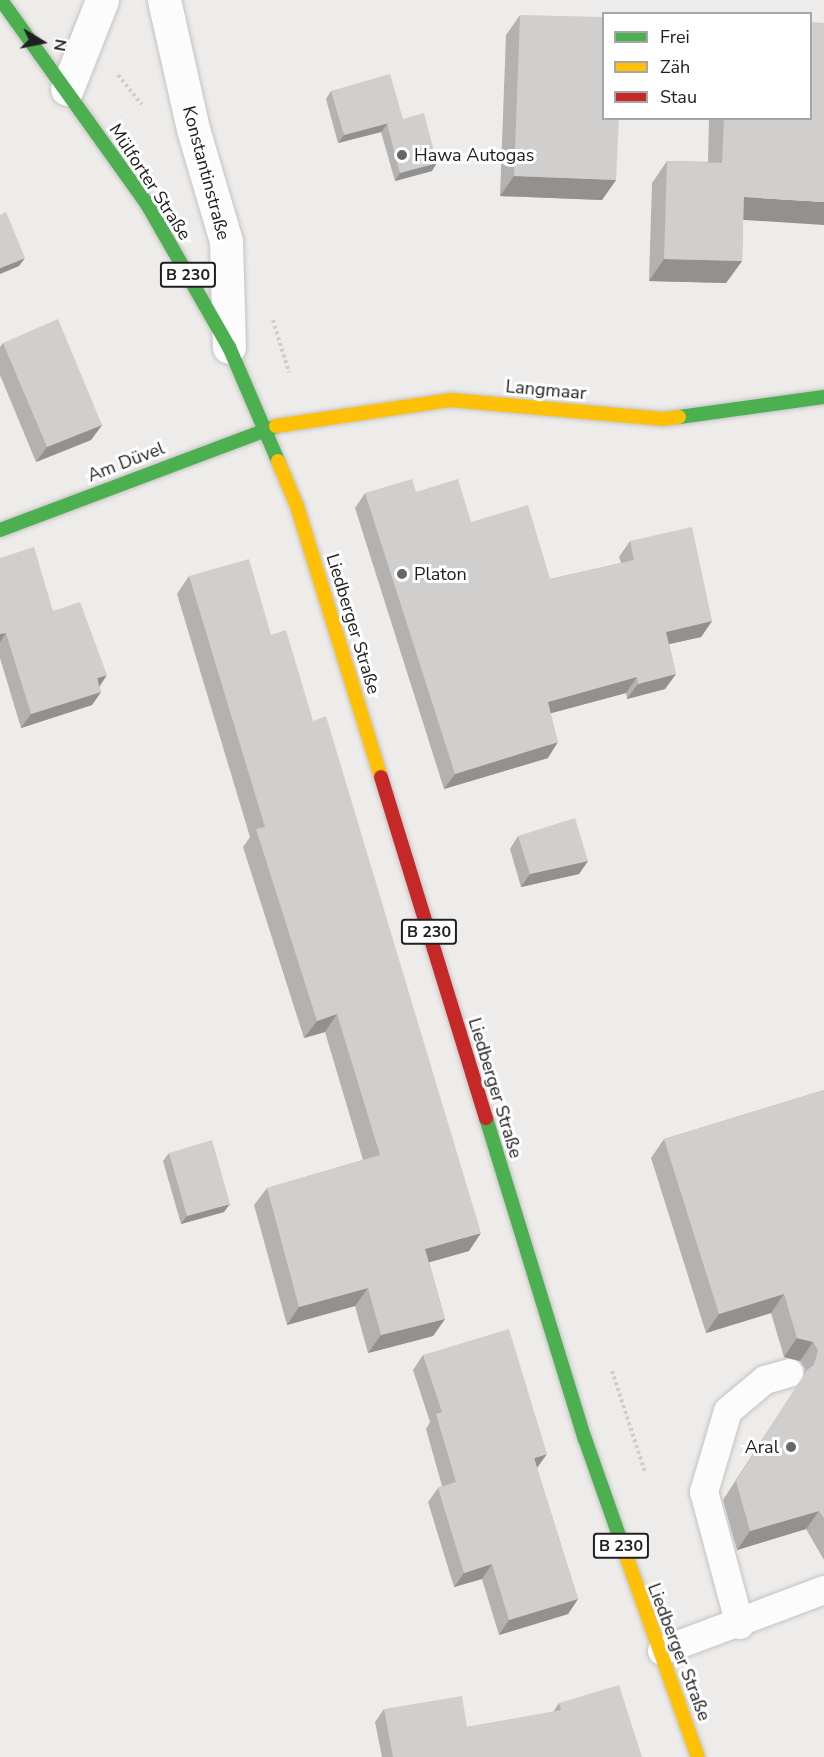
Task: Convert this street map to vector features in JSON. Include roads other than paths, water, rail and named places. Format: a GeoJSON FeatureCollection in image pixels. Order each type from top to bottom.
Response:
{"type":"FeatureCollection","features":[{"type":"Feature","properties":{"kind":"main road","name":"Mülforter Straße"},"geometry":{"type":"LineString","coordinates":[[1,0],[67,89],[147,204],[229,347],[265,428]]}},
{"type":"Feature","properties":{"kind":"main road","name":"Langmaar"},"geometry":{"type":"LineString","coordinates":[[265,428],[451,400],[663,419],[824,397]]}},
{"type":"Feature","properties":{"kind":"main road","name":"Am Düvel"},"geometry":{"type":"LineString","coordinates":[[0,530],[265,428]]}},
{"type":"Feature","properties":{"kind":"main road","name":"Liedberger Straße"},"geometry":{"type":"LineString","coordinates":[[265,428],[297,506],[585,1439],[698,1757]]}},
{"type":"Feature","properties":{"kind":"street"},"geometry":{"type":"LineString","coordinates":[[67,89],[89,39],[102,0]]}},
{"type":"Feature","properties":{"kind":"street","name":"Konstantinstraße"},"geometry":{"type":"LineString","coordinates":[[165,0],[193,129],[226,242],[229,347]]}},
{"type":"Feature","properties":{"kind":"lane"},"geometry":{"type":"LineString","coordinates":[[740,1625],[704,1492],[728,1411],[765,1380],[789,1373]]}},
{"type":"Feature","properties":{"kind":"lane"},"geometry":{"type":"LineString","coordinates":[[662,1651],[740,1625],[824,1590]]}},
{"type":"Feature","properties":{"kind":"place","name":"Hawa Autogas"},"geometry":{"type":"Point","coordinates":[402,155]}},
{"type":"Feature","properties":{"kind":"place","name":"Platon"},"geometry":{"type":"Point","coordinates":[402,574]}},
{"type":"Feature","properties":{"kind":"place","name":"Aral"},"geometry":{"type":"Point","coordinates":[791,1447]}}]}
